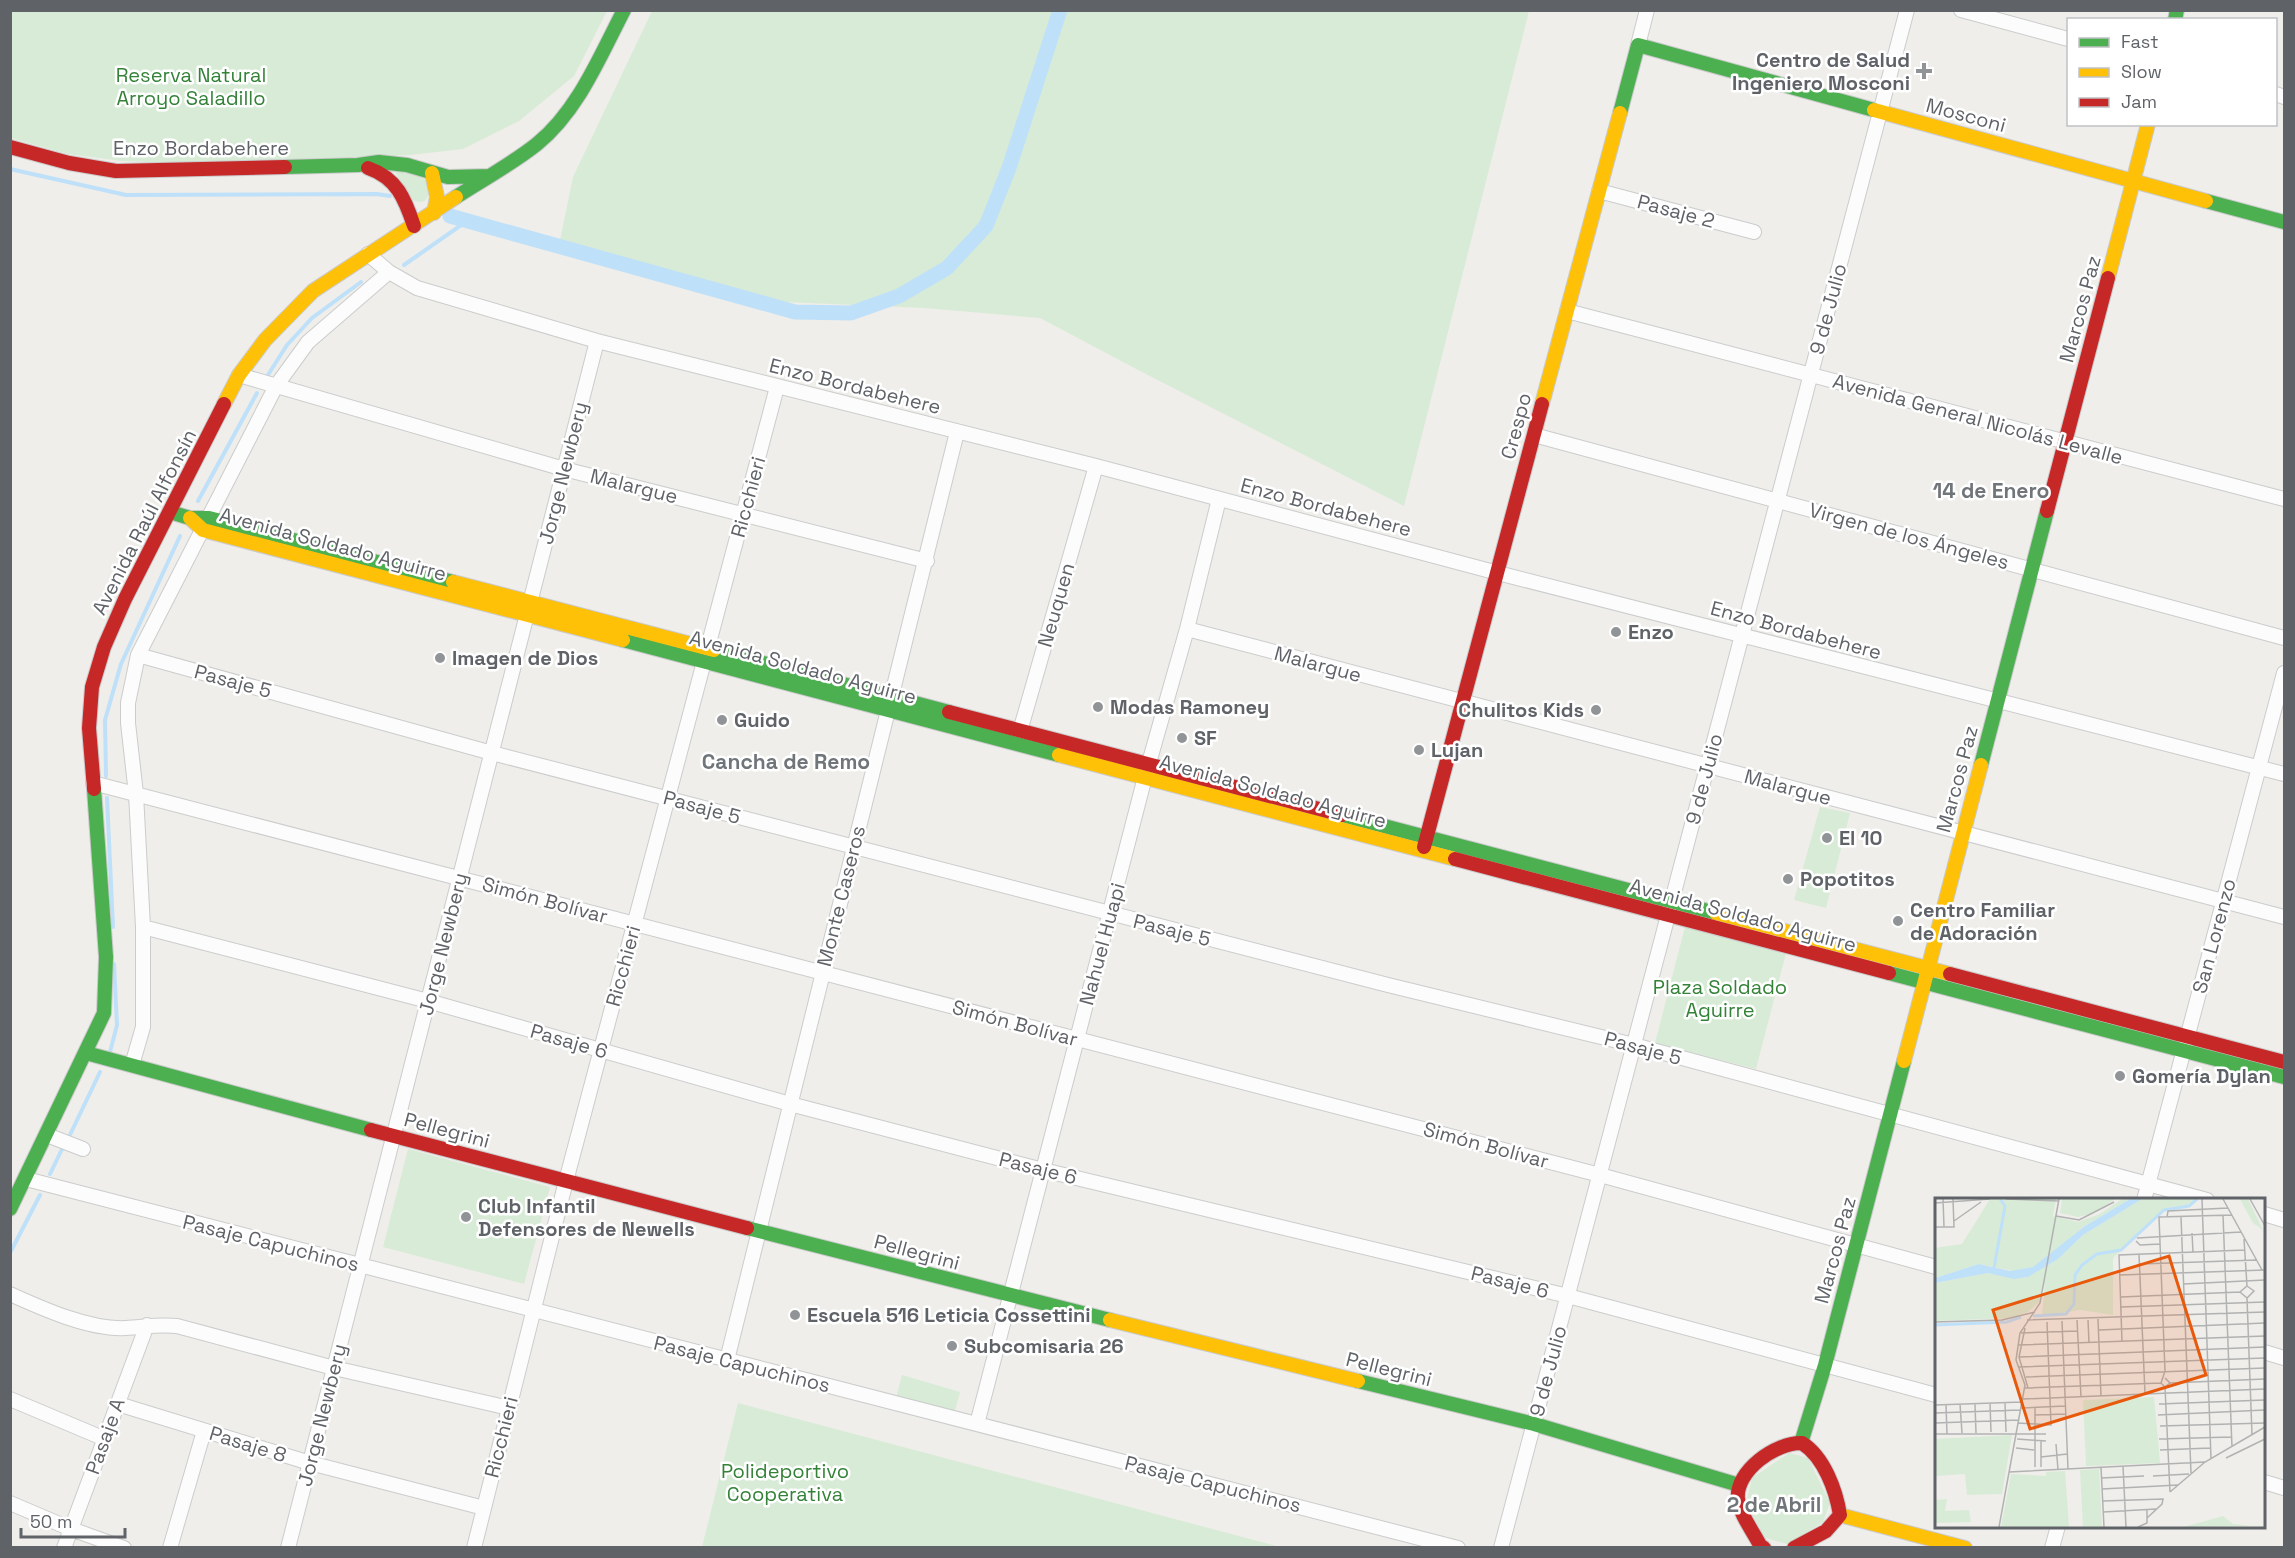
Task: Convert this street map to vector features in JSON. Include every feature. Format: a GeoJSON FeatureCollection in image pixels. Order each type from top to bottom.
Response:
{"type":"FeatureCollection","features":[{"type":"Feature","properties":{"kind":"street","name":"Avenida Raúl Alfonsín"},"geometry":{"type":"LineString","coordinates":[[10,1209],[26,1179],[66,1142],[86,1053],[104,1013],[106,957],[89,728],[92,687],[104,647],[125,599],[239,375],[262,341],[313,291],[537,144],[559,121],[581,91],[624,10]]}},
{"type":"Feature","properties":{"kind":"street","name":"Crespo"},"geometry":{"type":"LineString","coordinates":[[1425,844],[1647,10]]}},
{"type":"Feature","properties":{"kind":"street","name":"9 de Julio"},"geometry":{"type":"LineString","coordinates":[[1501,1548],[1907,10]]}},
{"type":"Feature","properties":{"kind":"street"},"geometry":{"type":"LineString","coordinates":[[1961,10],[2067,39]]}},
{"type":"Feature","properties":{"kind":"street","name":"Mosconi"},"geometry":{"type":"LineString","coordinates":[[1638,45],[2284,222]]}},
{"type":"Feature","properties":{"kind":"street","name":"Marcos Paz"},"geometry":{"type":"LineString","coordinates":[[1801,1443],[1825,1365],[2147,126]]}},
{"type":"Feature","properties":{"kind":"street","name":"Enzo Bordabehere"},"geometry":{"type":"LineString","coordinates":[[10,147],[69,163],[116,171],[358,165],[379,162],[407,165],[448,177],[491,176]]}},
{"type":"Feature","properties":{"kind":"street","name":"Enzo Bordabehere"},"geometry":{"type":"LineString","coordinates":[[358,165],[390,176],[408,207],[414,226]]}},
{"type":"Feature","properties":{"kind":"street"},"geometry":{"type":"LineString","coordinates":[[432,173],[437,197],[434,213]]}},
{"type":"Feature","properties":{"kind":"street","name":"Pasaje 2"},"geometry":{"type":"LineString","coordinates":[[1599,191],[1754,232]]}},
{"type":"Feature","properties":{"kind":"street","name":"Enzo Bordabehere"},"geometry":{"type":"LineString","coordinates":[[368,254],[389,272],[417,288],[597,341],[1096,466],[1498,573],[2284,774]]}},
{"type":"Feature","properties":{"kind":"street"},"geometry":{"type":"LineString","coordinates":[[132,1065],[143,1027],[143,927],[136,794],[128,723],[128,703],[138,655],[276,386],[308,342],[389,272]]}},
{"type":"Feature","properties":{"kind":"street","name":"Avenida General Nicolás Levalle"},"geometry":{"type":"LineString","coordinates":[[1567,311],[2284,499]]}},
{"type":"Feature","properties":{"kind":"street","name":"Jorge Newbery"},"geometry":{"type":"LineString","coordinates":[[288,1548],[597,341]]}},
{"type":"Feature","properties":{"kind":"street","name":"Malargue"},"geometry":{"type":"LineString","coordinates":[[239,375],[564,469],[927,561]]}},
{"type":"Feature","properties":{"kind":"street","name":"Ricchieri"},"geometry":{"type":"LineString","coordinates":[[474,1548],[566,1181],[777,387]]}},
{"type":"Feature","properties":{"kind":"street","name":"Monte Caseros"},"geometry":{"type":"LineString","coordinates":[[727,1360],[888,703],[927,561],[957,432]]}},
{"type":"Feature","properties":{"kind":"street","name":"Virgen de los Ángeles"},"geometry":{"type":"LineString","coordinates":[[1534,435],[2284,638]]}},
{"type":"Feature","properties":{"kind":"street","name":"Neuquen"},"geometry":{"type":"LineString","coordinates":[[1019,737],[1096,466]]}},
{"type":"Feature","properties":{"kind":"street","name":"Nahuel Huapi"},"geometry":{"type":"LineString","coordinates":[[977,1424],[1147,771],[1187,629],[1219,499]]}},
{"type":"Feature","properties":{"kind":"street","name":"Avenida Soldado Aguirre"},"geometry":{"type":"LineString","coordinates":[[170,512],[206,524],[1425,844],[1668,915],[2284,1077]]}},
{"type":"Feature","properties":{"kind":"street","name":"Malargue"},"geometry":{"type":"LineString","coordinates":[[1187,629],[2284,917]]}},
{"type":"Feature","properties":{"kind":"street","name":"Pasaje 5"},"geometry":{"type":"LineString","coordinates":[[138,655],[492,753],[1110,914],[1634,1045],[2200,1198]]}},
{"type":"Feature","properties":{"kind":"street","name":"San Lorenzo"},"geometry":{"type":"LineString","coordinates":[[2144,1198],[2284,673]]}},
{"type":"Feature","properties":{"kind":"street","name":"Simón Bolívar"},"geometry":{"type":"LineString","coordinates":[[93,783],[1600,1175],[1935,1267]]}},
{"type":"Feature","properties":{"kind":"street","name":"Avenida Soldado Aguirre"},"geometry":{"type":"LineString","coordinates":[[1425,844],[1672,901],[2284,1062]]}},
{"type":"Feature","properties":{"kind":"street","name":"Pasaje 6"},"geometry":{"type":"LineString","coordinates":[[143,927],[428,1001],[790,1104],[1043,1170],[1568,1296],[1935,1395]]}},
{"type":"Feature","properties":{"kind":"street","name":"Pellegrini"},"geometry":{"type":"LineString","coordinates":[[86,1053],[394,1136],[1011,1296],[1534,1424],[1739,1485]]}},
{"type":"Feature","properties":{"kind":"street","name":"Pasaje Capuchinos"},"geometry":{"type":"LineString","coordinates":[[26,1179],[1458,1548]]}},
{"type":"Feature","properties":{"kind":"street"},"geometry":{"type":"LineString","coordinates":[[2265,1214],[2284,1220]]}},
{"type":"Feature","properties":{"kind":"street"},"geometry":{"type":"LineString","coordinates":[[10,1294],[76,1319],[125,1328],[147,1325],[177,1326],[334,1368],[509,1408]]}},
{"type":"Feature","properties":{"kind":"street","name":"Pasaje A"},"geometry":{"type":"LineString","coordinates":[[64,1548],[147,1325]]}},
{"type":"Feature","properties":{"kind":"street"},"geometry":{"type":"LineString","coordinates":[[2265,1352],[2284,1358]]}},
{"type":"Feature","properties":{"kind":"street"},"geometry":{"type":"LineString","coordinates":[[10,1399],[105,1439]]}},
{"type":"Feature","properties":{"kind":"street","name":"Pasaje 8"},"geometry":{"type":"LineString","coordinates":[[118,1404],[310,1463],[484,1508]]}},
{"type":"Feature","properties":{"kind":"street"},"geometry":{"type":"LineString","coordinates":[[170,1548],[204,1431]]}},
{"type":"Feature","properties":{"kind":"street"},"geometry":{"type":"LineString","coordinates":[[1764,1548],[1760,1545],[1738,1501],[1739,1485],[1748,1470],[1787,1443],[1801,1443],[1812,1450],[1836,1494],[1840,1515],[1824,1533],[1794,1548]]}},
{"type":"Feature","properties":{"kind":"street"},"geometry":{"type":"LineString","coordinates":[[2265,1482],[2284,1488]]}},
{"type":"Feature","properties":{"kind":"street"},"geometry":{"type":"LineString","coordinates":[[10,1503],[124,1548]]}},
{"type":"Feature","properties":{"kind":"street"},"geometry":{"type":"LineString","coordinates":[[1840,1515],[1965,1548]]}},
{"type":"Feature","properties":{"kind":"street"},"geometry":{"type":"LineString","coordinates":[[2052,1548],[2058,1528]]}},
{"type":"Feature","properties":{"kind":"green space","name":"Reserva Natural Arroyo Saladillo"},"geometry":{"type":"Polygon","coordinates":[[[10,11],[607,11],[574,76],[519,121],[463,149],[410,155],[176,163],[122,161],[68,154],[11,138],[10,11]]]}},
{"type":"Feature","properties":{"kind":"green space"},"geometry":{"type":"Polygon","coordinates":[[[652,11],[1529,11],[1404,506],[1040,318],[924,308],[762,301],[558,250],[573,177],[652,11]]]}},
{"type":"Feature","properties":{"kind":"green space"},"geometry":{"type":"Polygon","coordinates":[[[393,169],[416,173],[428,182],[428,195],[425,201],[413,200],[393,169]]]}},
{"type":"Feature","properties":{"kind":"green space","name":"El 10"},"geometry":{"type":"Polygon","coordinates":[[[1820,807],[1850,813],[1826,908],[1794,900],[1820,807]]]}},
{"type":"Feature","properties":{"kind":"green space","name":"Plaza Soldado Aguirre"},"geometry":{"type":"Polygon","coordinates":[[[1685,927],[1786,953],[1756,1069],[1655,1043],[1685,927]]]}},
{"type":"Feature","properties":{"kind":"green space","name":"Club Infantil Defensores de Newells"},"geometry":{"type":"Polygon","coordinates":[[[408,1149],[550,1187],[524,1284],[383,1247],[408,1149]]]}},
{"type":"Feature","properties":{"kind":"green space"},"geometry":{"type":"Polygon","coordinates":[[[902,1375],[960,1392],[954,1414],[896,1398],[902,1375]]]}},
{"type":"Feature","properties":{"kind":"green space","name":"Polideportivo Cooperativa"},"geometry":{"type":"Polygon","coordinates":[[[738,1403],[1280,1547],[702,1547],[738,1403]]]}},
{"type":"Feature","properties":{"kind":"green space"},"geometry":{"type":"Polygon","coordinates":[[[1789,1453],[1808,1458],[1830,1503],[1823,1522],[1787,1544],[1766,1538],[1746,1505],[1752,1478],[1789,1453]]]}},
{"type":"Feature","properties":{"kind":"waterway"},"geometry":{"type":"LineString","coordinates":[[450,216],[795,312],[851,313],[899,296],[947,268],[986,226],[1009,168],[1060,10]]}},
{"type":"Feature","properties":{"kind":"waterway"},"geometry":{"type":"LineString","coordinates":[[10,169],[126,195],[377,194],[390,196]]}},
{"type":"Feature","properties":{"kind":"waterway"},"geometry":{"type":"LineString","coordinates":[[404,265],[467,221]]}},
{"type":"Feature","properties":{"kind":"waterway"},"geometry":{"type":"LineString","coordinates":[[266,378],[287,345],[312,318],[361,282]]}},
{"type":"Feature","properties":{"kind":"waterway"},"geometry":{"type":"LineString","coordinates":[[198,501],[257,393]]}},
{"type":"Feature","properties":{"kind":"waterway"},"geometry":{"type":"LineString","coordinates":[[106,776],[105,720],[121,664],[180,536]]}},
{"type":"Feature","properties":{"kind":"waterway"},"geometry":{"type":"LineString","coordinates":[[107,798],[113,927]]}},
{"type":"Feature","properties":{"kind":"waterway"},"geometry":{"type":"LineString","coordinates":[[110,1052],[117,1025],[114,964]]}},
{"type":"Feature","properties":{"kind":"waterway"},"geometry":{"type":"LineString","coordinates":[[68,1139],[100,1072]]}},
{"type":"Feature","properties":{"kind":"waterway"},"geometry":{"type":"LineString","coordinates":[[50,1174],[64,1145]]}},
{"type":"Feature","properties":{"kind":"waterway"},"geometry":{"type":"LineString","coordinates":[[10,1253],[40,1195]]}},
{"type":"Feature","properties":{"kind":"traffic: fast"},"geometry":{"type":"LineString","coordinates":[[456,197],[517,158],[552,131],[565,116],[587,82],[624,10]]}},
{"type":"Feature","properties":{"kind":"traffic: fast"},"geometry":{"type":"LineString","coordinates":[[2175,18],[2177,10]]}},
{"type":"Feature","properties":{"kind":"traffic: fast"},"geometry":{"type":"LineString","coordinates":[[1620,113],[1638,45],[1874,110]]}},
{"type":"Feature","properties":{"kind":"traffic: fast"},"geometry":{"type":"LineString","coordinates":[[285,167],[358,165],[379,162],[407,165],[448,177],[490,176]]}},
{"type":"Feature","properties":{"kind":"traffic: fast"},"geometry":{"type":"LineString","coordinates":[[2206,201],[2284,222]]}},
{"type":"Feature","properties":{"kind":"traffic: fast"},"geometry":{"type":"LineString","coordinates":[[1981,765],[2047,511]]}},
{"type":"Feature","properties":{"kind":"traffic: fast"},"geometry":{"type":"LineString","coordinates":[[170,512],[190,518],[209,518],[453,582]]}},
{"type":"Feature","properties":{"kind":"traffic: fast"},"geometry":{"type":"LineString","coordinates":[[623,640],[1059,755]]}},
{"type":"Feature","properties":{"kind":"traffic: fast"},"geometry":{"type":"LineString","coordinates":[[714,650],[949,712]]}},
{"type":"Feature","properties":{"kind":"traffic: fast"},"geometry":{"type":"LineString","coordinates":[[10,1209],[104,1013],[106,957],[94,789]]}},
{"type":"Feature","properties":{"kind":"traffic: fast"},"geometry":{"type":"LineString","coordinates":[[1342,815],[1716,913]]}},
{"type":"Feature","properties":{"kind":"traffic: fast"},"geometry":{"type":"LineString","coordinates":[[1889,973],[2284,1077]]}},
{"type":"Feature","properties":{"kind":"traffic: fast"},"geometry":{"type":"LineString","coordinates":[[86,1053],[371,1130]]}},
{"type":"Feature","properties":{"kind":"traffic: fast"},"geometry":{"type":"LineString","coordinates":[[1801,1443],[1825,1365],[1904,1061]]}},
{"type":"Feature","properties":{"kind":"traffic: fast"},"geometry":{"type":"LineString","coordinates":[[747,1228],[1110,1320]]}},
{"type":"Feature","properties":{"kind":"traffic: fast"},"geometry":{"type":"LineString","coordinates":[[1358,1381],[1534,1424],[1739,1485]]}},
{"type":"Feature","properties":{"kind":"traffic: slow"},"geometry":{"type":"LineString","coordinates":[[1874,110],[2206,201]]}},
{"type":"Feature","properties":{"kind":"traffic: slow"},"geometry":{"type":"LineString","coordinates":[[1542,404],[1620,113]]}},
{"type":"Feature","properties":{"kind":"traffic: slow"},"geometry":{"type":"LineString","coordinates":[[2108,278],[2147,126]]}},
{"type":"Feature","properties":{"kind":"traffic: slow"},"geometry":{"type":"LineString","coordinates":[[432,173],[437,197],[434,213]]}},
{"type":"Feature","properties":{"kind":"traffic: slow"},"geometry":{"type":"LineString","coordinates":[[224,404],[239,375],[265,340],[313,291],[456,197]]}},
{"type":"Feature","properties":{"kind":"traffic: slow"},"geometry":{"type":"LineString","coordinates":[[190,518],[203,530],[623,640]]}},
{"type":"Feature","properties":{"kind":"traffic: slow"},"geometry":{"type":"LineString","coordinates":[[453,582],[714,650]]}},
{"type":"Feature","properties":{"kind":"traffic: slow"},"geometry":{"type":"LineString","coordinates":[[1059,755],[1455,859]]}},
{"type":"Feature","properties":{"kind":"traffic: slow"},"geometry":{"type":"LineString","coordinates":[[1904,1061],[1981,765]]}},
{"type":"Feature","properties":{"kind":"traffic: slow"},"geometry":{"type":"LineString","coordinates":[[1716,913],[1950,974]]}},
{"type":"Feature","properties":{"kind":"traffic: slow"},"geometry":{"type":"LineString","coordinates":[[1110,1320],[1358,1381]]}},
{"type":"Feature","properties":{"kind":"traffic: slow"},"geometry":{"type":"LineString","coordinates":[[1840,1515],[1965,1548]]}},
{"type":"Feature","properties":{"kind":"traffic: jam"},"geometry":{"type":"LineString","coordinates":[[10,147],[69,163],[116,171],[285,167]]}},
{"type":"Feature","properties":{"kind":"traffic: jam"},"geometry":{"type":"LineString","coordinates":[[368,168],[386,177],[393,184],[403,198],[414,226]]}},
{"type":"Feature","properties":{"kind":"traffic: jam"},"geometry":{"type":"LineString","coordinates":[[2047,511],[2108,278]]}},
{"type":"Feature","properties":{"kind":"traffic: jam"},"geometry":{"type":"LineString","coordinates":[[94,789],[89,728],[92,687],[104,647],[125,599],[224,404]]}},
{"type":"Feature","properties":{"kind":"traffic: jam"},"geometry":{"type":"LineString","coordinates":[[1424,847],[1542,404]]}},
{"type":"Feature","properties":{"kind":"traffic: jam"},"geometry":{"type":"LineString","coordinates":[[949,712],[1342,815]]}},
{"type":"Feature","properties":{"kind":"traffic: jam"},"geometry":{"type":"LineString","coordinates":[[1455,859],[1889,973]]}},
{"type":"Feature","properties":{"kind":"traffic: jam"},"geometry":{"type":"LineString","coordinates":[[1950,974],[2284,1062]]}},
{"type":"Feature","properties":{"kind":"traffic: jam"},"geometry":{"type":"LineString","coordinates":[[371,1130],[747,1228]]}},
{"type":"Feature","properties":{"kind":"traffic: jam"},"geometry":{"type":"LineString","coordinates":[[1764,1548],[1760,1545],[1741,1511],[1738,1499],[1739,1489],[1743,1478],[1759,1460],[1781,1447],[1802,1443],[1823,1465],[1840,1515],[1826,1531],[1794,1548]]}},
{"type":"Feature","properties":{"kind":"place","name":"Centro de Salud Ingeniero Mosconi"},"geometry":{"type":"Point","coordinates":[1924,71]}},
{"type":"Feature","properties":{"kind":"place","name":"Enzo"},"geometry":{"type":"Point","coordinates":[1616,632]}},
{"type":"Feature","properties":{"kind":"place","name":"Imagen de Dios"},"geometry":{"type":"Point","coordinates":[440,658]}},
{"type":"Feature","properties":{"kind":"place","name":"Modas Ramoney"},"geometry":{"type":"Point","coordinates":[1098,707]}},
{"type":"Feature","properties":{"kind":"place","name":"Chulitos Kids"},"geometry":{"type":"Point","coordinates":[1596,710]}},
{"type":"Feature","properties":{"kind":"place","name":"Guido"},"geometry":{"type":"Point","coordinates":[722,720]}},
{"type":"Feature","properties":{"kind":"place","name":"SF"},"geometry":{"type":"Point","coordinates":[1182,738]}},
{"type":"Feature","properties":{"kind":"place","name":"Lujan"},"geometry":{"type":"Point","coordinates":[1419,750]}},
{"type":"Feature","properties":{"kind":"place","name":"El 10"},"geometry":{"type":"Point","coordinates":[1827,838]}},
{"type":"Feature","properties":{"kind":"place","name":"Popotitos"},"geometry":{"type":"Point","coordinates":[1788,879]}},
{"type":"Feature","properties":{"kind":"place","name":"Centro Familiar de Adoración"},"geometry":{"type":"Point","coordinates":[1898,921]}},
{"type":"Feature","properties":{"kind":"place","name":"Gomería Dylan"},"geometry":{"type":"Point","coordinates":[2120,1076]}},
{"type":"Feature","properties":{"kind":"place","name":"Club Infantil Defensores de Newells"},"geometry":{"type":"Point","coordinates":[466,1217]}},
{"type":"Feature","properties":{"kind":"place","name":"Escuela 516 Leticia Cossettini"},"geometry":{"type":"Point","coordinates":[795,1315]}},
{"type":"Feature","properties":{"kind":"place","name":"Subcomisaria 26"},"geometry":{"type":"Point","coordinates":[952,1346]}},
{"type":"Feature","properties":{"kind":"district","name":"14 de Enero"},"geometry":{"type":"Point","coordinates":[1991,491]}},
{"type":"Feature","properties":{"kind":"district","name":"Cancha de Remo"},"geometry":{"type":"Point","coordinates":[786,762]}},
{"type":"Feature","properties":{"kind":"district","name":"2 de Abril"},"geometry":{"type":"Point","coordinates":[1774,1505]}}]}
